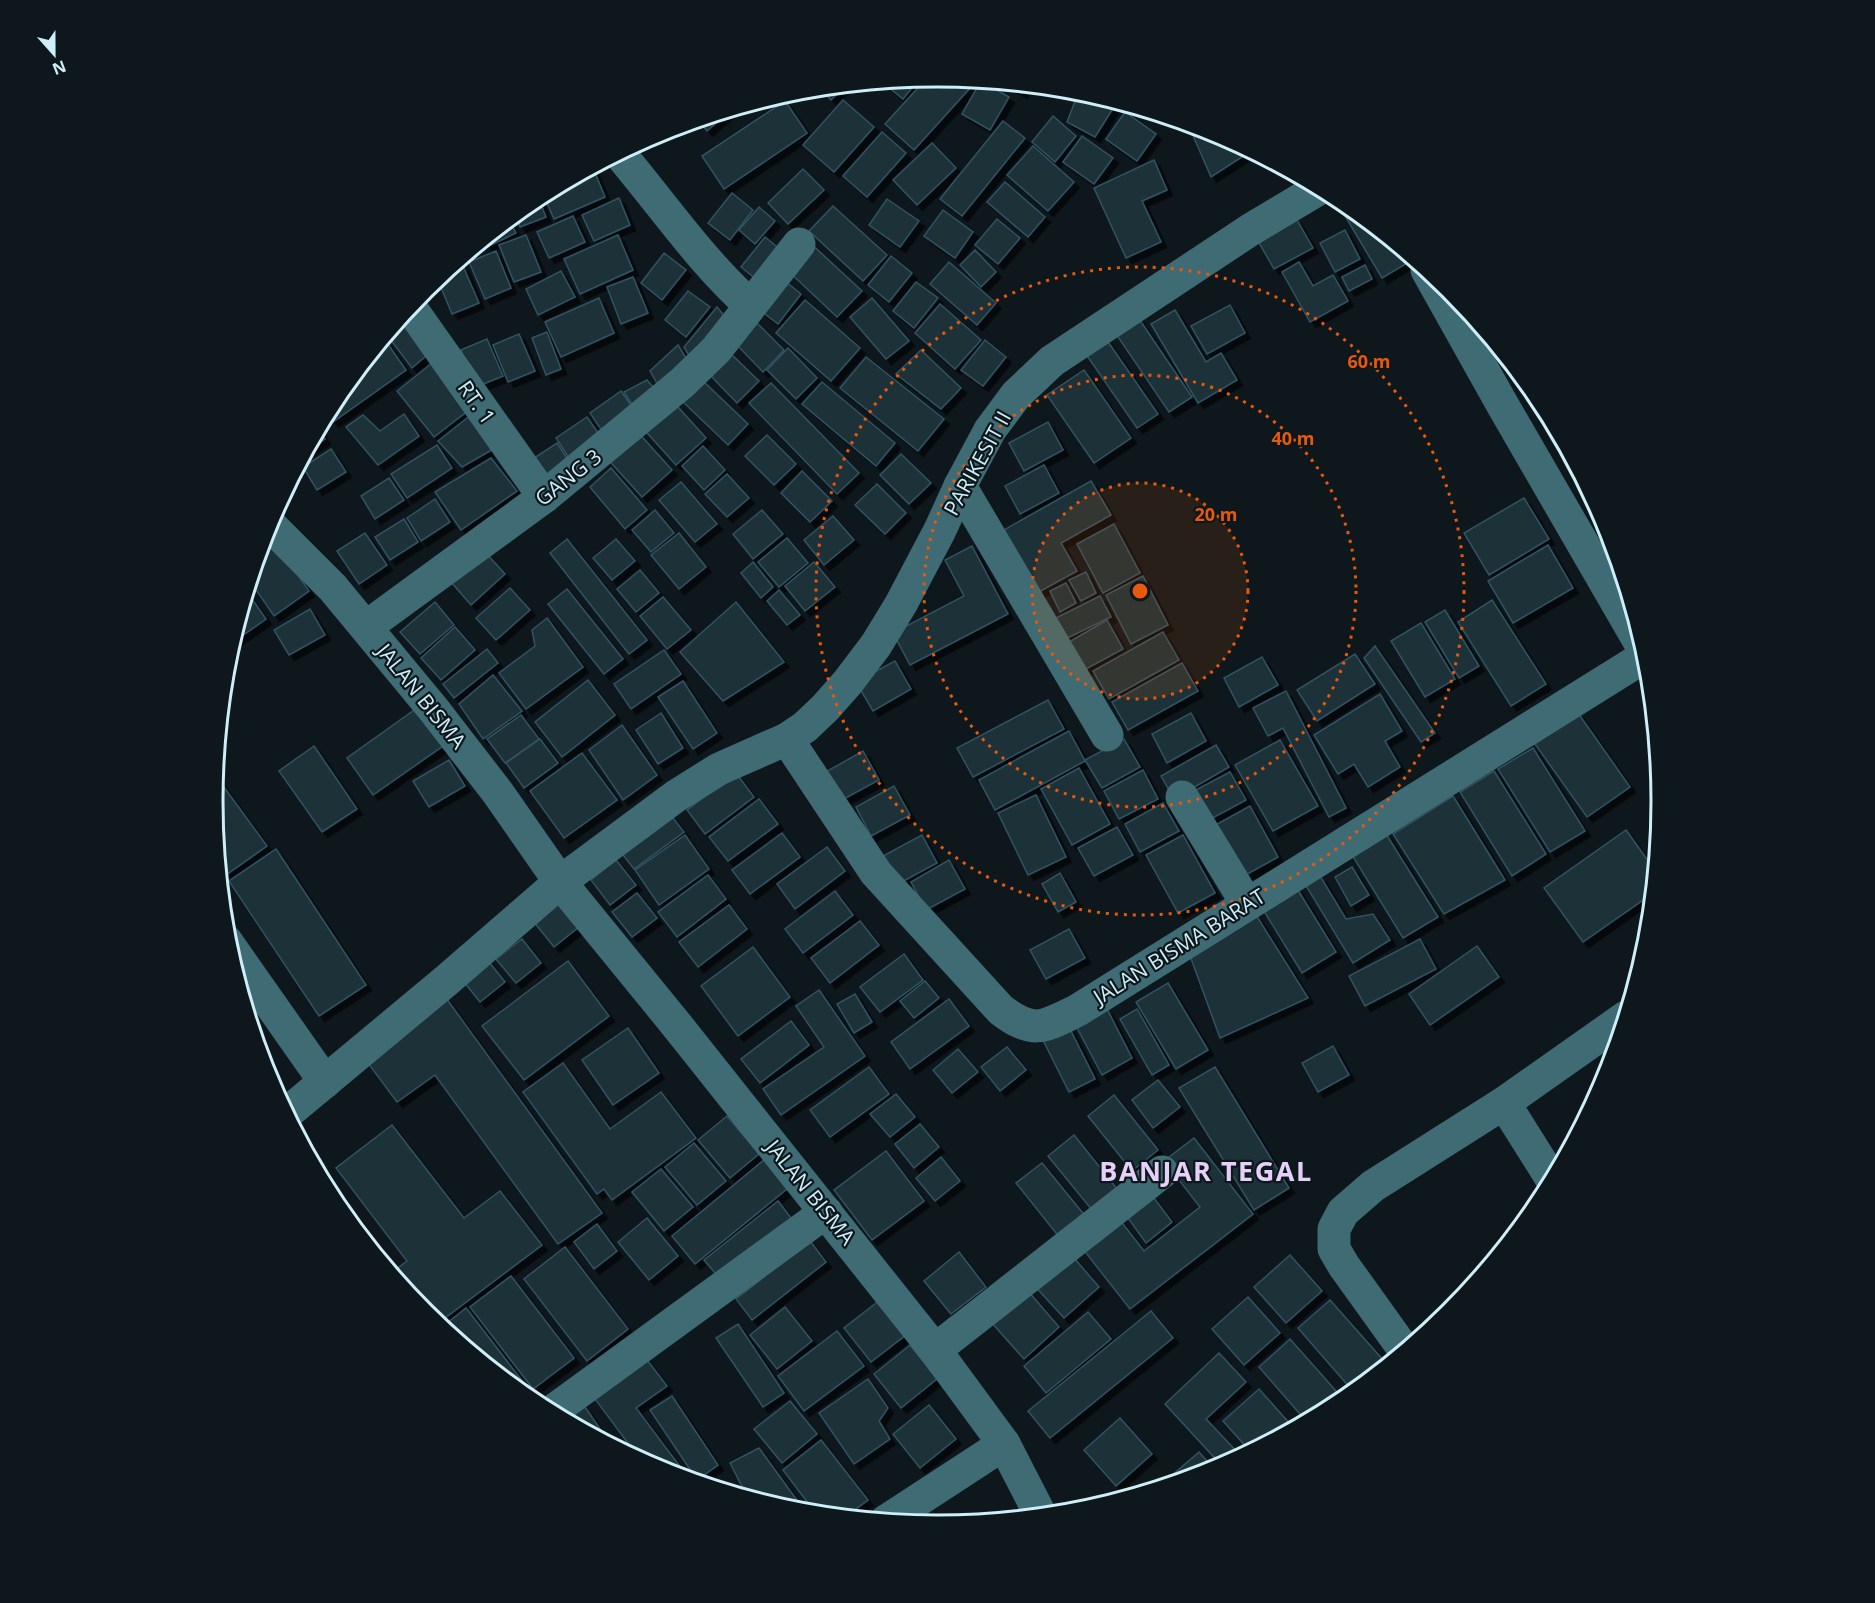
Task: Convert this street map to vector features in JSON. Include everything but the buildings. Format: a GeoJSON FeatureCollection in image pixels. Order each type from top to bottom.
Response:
{"type":"FeatureCollection","features":[{"type":"Feature","properties":{"kind":"street"},"geometry":{"type":"LineString","coordinates":[[624,160],[703,258],[750,305]]}},
{"type":"Feature","properties":{"kind":"street","name":"PARIKESIT II"},"geometry":{"type":"LineString","coordinates":[[787,739],[805,727],[825,708],[876,645],[901,604],[990,430],[1016,395],[1052,361],[1250,230],[1311,193]]}},
{"type":"Feature","properties":{"kind":"street","name":"GANG 3"},"geometry":{"type":"LineString","coordinates":[[366,627],[544,497],[682,383],[716,350],[799,244]]}},
{"type":"Feature","properties":{"kind":"street"},"geometry":{"type":"LineString","coordinates":[[1440,293],[1630,624]]}},
{"type":"Feature","properties":{"kind":"street","name":"RT. 1"},"geometry":{"type":"LineString","coordinates":[[415,314],[544,497]]}},
{"type":"Feature","properties":{"kind":"street"},"geometry":{"type":"LineString","coordinates":[[960,486],[1107,735]]}},
{"type":"Feature","properties":{"kind":"street","name":"JALAN BISMA"},"geometry":{"type":"LineString","coordinates":[[276,531],[333,588],[366,627],[498,793],[560,882],[935,1350],[1004,1444],[1037,1509]]}},
{"type":"Feature","properties":{"kind":"street","name":"JALAN BISMA BARAT"},"geometry":{"type":"LineString","coordinates":[[787,739],[876,873],[1001,1010],[1016,1022],[1032,1027],[1049,1024],[1078,1010],[1638,660]]}},
{"type":"Feature","properties":{"kind":"street"},"geometry":{"type":"LineString","coordinates":[[293,1109],[560,882],[675,796],[719,769],[787,739]]}},
{"type":"Feature","properties":{"kind":"street"},"geometry":{"type":"LineString","coordinates":[[1182,797],[1246,904]]}},
{"type":"Feature","properties":{"kind":"street"},"geometry":{"type":"LineString","coordinates":[[242,964],[325,1082]]}},
{"type":"Feature","properties":{"kind":"street"},"geometry":{"type":"LineString","coordinates":[[1401,1345],[1334,1249],[1335,1229],[1343,1212],[1373,1186],[1504,1103],[1616,1024]]}},
{"type":"Feature","properties":{"kind":"street"},"geometry":{"type":"LineString","coordinates":[[1504,1103],[1548,1173]]}},
{"type":"Feature","properties":{"kind":"street"},"geometry":{"type":"LineString","coordinates":[[935,1350],[1162,1172]]}},
{"type":"Feature","properties":{"kind":"street"},"geometry":{"type":"LineString","coordinates":[[559,1407],[826,1212]]}},
{"type":"Feature","properties":{"kind":"street"},"geometry":{"type":"LineString","coordinates":[[896,1514],[1004,1444]]}},
{"type":"Feature","properties":{"kind":"district","name":"BANJAR TEGAL"},"geometry":{"type":"Point","coordinates":[1206,1170]}}]}
